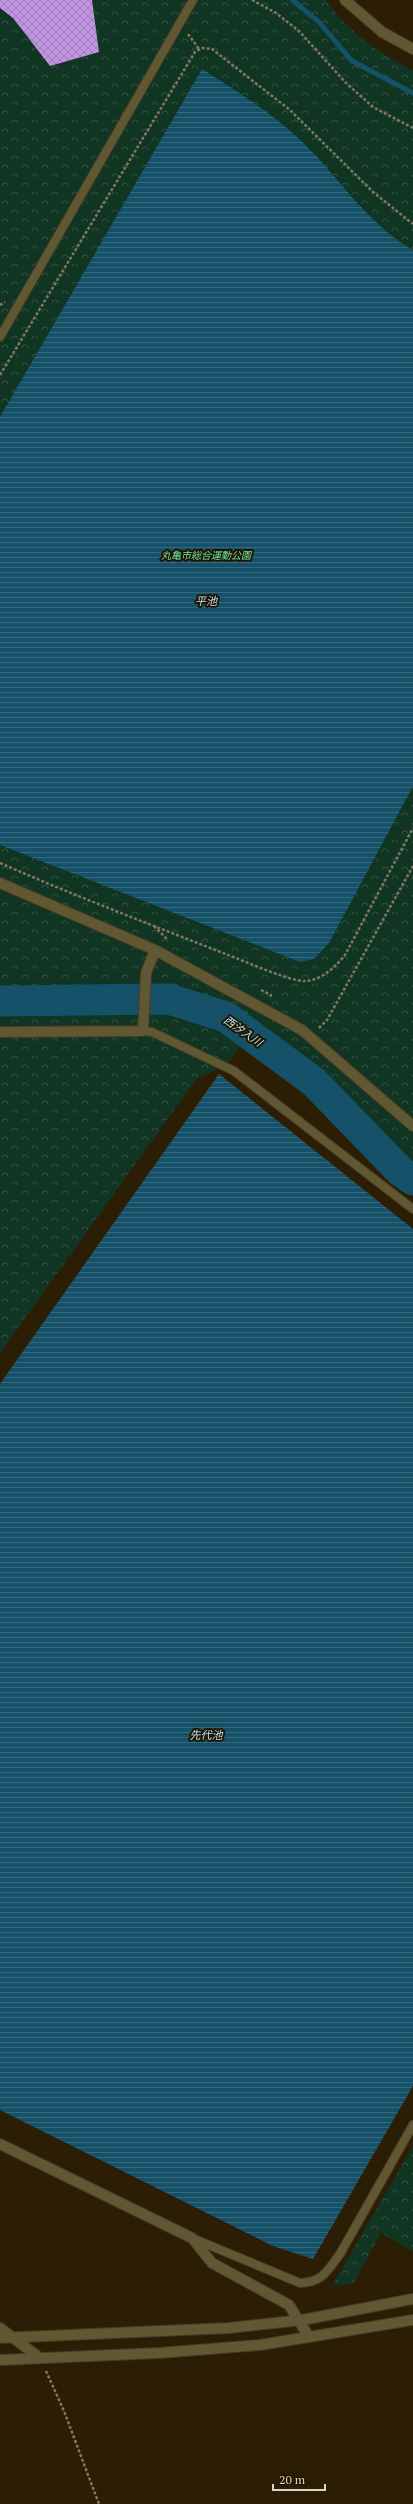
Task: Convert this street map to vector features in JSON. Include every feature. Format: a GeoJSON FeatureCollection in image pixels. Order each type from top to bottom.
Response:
{"type":"FeatureCollection","features":[{"type":"Feature","properties":{"kind":"street"},"geometry":{"type":"LineString","coordinates":[[345,0],[382,32],[413,48]]}},
{"type":"Feature","properties":{"kind":"street"},"geometry":{"type":"LineString","coordinates":[[0,883],[155,950],[254,1003],[310,1037],[413,1126]]}},
{"type":"Feature","properties":{"kind":"street"},"geometry":{"type":"LineString","coordinates":[[0,1032],[143,1031],[146,973],[155,950]]}},
{"type":"Feature","properties":{"kind":"street"},"geometry":{"type":"LineString","coordinates":[[0,2144],[192,2238],[212,2263],[289,2305],[309,2337]]}},
{"type":"Feature","properties":{"kind":"street"},"geometry":{"type":"LineString","coordinates":[[0,2338],[213,2329],[298,2320],[413,2299]]}},
{"type":"Feature","properties":{"kind":"street"},"geometry":{"type":"LineString","coordinates":[[0,2360],[183,2351],[260,2345],[413,2320]]}},
{"type":"Feature","properties":{"kind":"street"},"geometry":{"type":"LineString","coordinates":[[0,2328],[40,2358]]}},
{"type":"Feature","properties":{"kind":"lane"},"geometry":{"type":"LineString","coordinates":[[0,337],[193,0]]}},
{"type":"Feature","properties":{"kind":"lane"},"geometry":{"type":"LineString","coordinates":[[143,1031],[152,1032],[234,1071],[413,1209]]}},
{"type":"Feature","properties":{"kind":"lane"},"geometry":{"type":"LineString","coordinates":[[192,2238],[300,2283],[314,2282],[327,2272],[340,2254],[413,2125]]}},
{"type":"Feature","properties":{"kind":"path"},"geometry":{"type":"LineString","coordinates":[[252,0],[276,12],[299,31],[346,83],[373,107],[413,128]]}},
{"type":"Feature","properties":{"kind":"path"},"geometry":{"type":"LineString","coordinates":[[178,26],[190,35],[200,49]]}},
{"type":"Feature","properties":{"kind":"path"},"geometry":{"type":"LineString","coordinates":[[0,375],[195,52],[200,49],[212,49],[290,110],[374,192],[413,224]]}},
{"type":"Feature","properties":{"kind":"path"},"geometry":{"type":"LineString","coordinates":[[0,862],[48,884],[264,969],[305,981],[319,977],[335,966],[345,954],[413,828]]}},
{"type":"Feature","properties":{"kind":"path"},"geometry":{"type":"LineString","coordinates":[[310,1037],[327,1020],[413,866]]}},
{"type":"Feature","properties":{"kind":"path"},"geometry":{"type":"LineString","coordinates":[[40,2358],[64,2411],[99,2504]]}},
{"type":"Feature","properties":{"kind":"green space","name":"平池"},"geometry":{"type":"Polygon","coordinates":[[[0,0],[326,0],[344,22],[365,41],[388,57],[413,70],[413,1168],[374,1132],[246,1039],[225,1066],[197,1078],[0,1353],[0,0]]]}},
{"type":"Feature","properties":{"kind":"green space"},"geometry":{"type":"Polygon","coordinates":[[[413,2146],[413,2251],[381,2233],[353,2284],[332,2286],[413,2146]]]}},
{"type":"Feature","properties":{"kind":"water","name":"平池"},"geometry":{"type":"Polygon","coordinates":[[[202,69],[274,118],[296,136],[311,150],[365,212],[396,239],[413,250],[413,786],[329,943],[314,959],[300,962],[0,845],[0,417],[202,69]]]}},
{"type":"Feature","properties":{"kind":"water","name":"先代池"},"geometry":{"type":"Polygon","coordinates":[[[219,1074],[413,1229],[413,2086],[313,2259],[273,2246],[0,2110],[0,1384],[219,1074]]]}},
{"type":"Feature","properties":{"kind":"building"},"geometry":{"type":"Polygon","coordinates":[[[0,0],[92,0],[99,52],[50,66],[13,18],[0,8],[0,0]]]}},
{"type":"Feature","properties":{"kind":"waterway"},"geometry":{"type":"LineString","coordinates":[[292,0],[319,22],[352,61],[413,93]]}},
{"type":"Feature","properties":{"kind":"waterway","name":"西汐入川"},"geometry":{"type":"LineString","coordinates":[[0,1001],[169,999],[226,1017],[314,1082],[400,1171],[413,1180]]}},
{"type":"Feature","properties":{"kind":"park label","name":"丸亀市総合運動公園"},"geometry":{"type":"Point","coordinates":[206,555]}}]}
